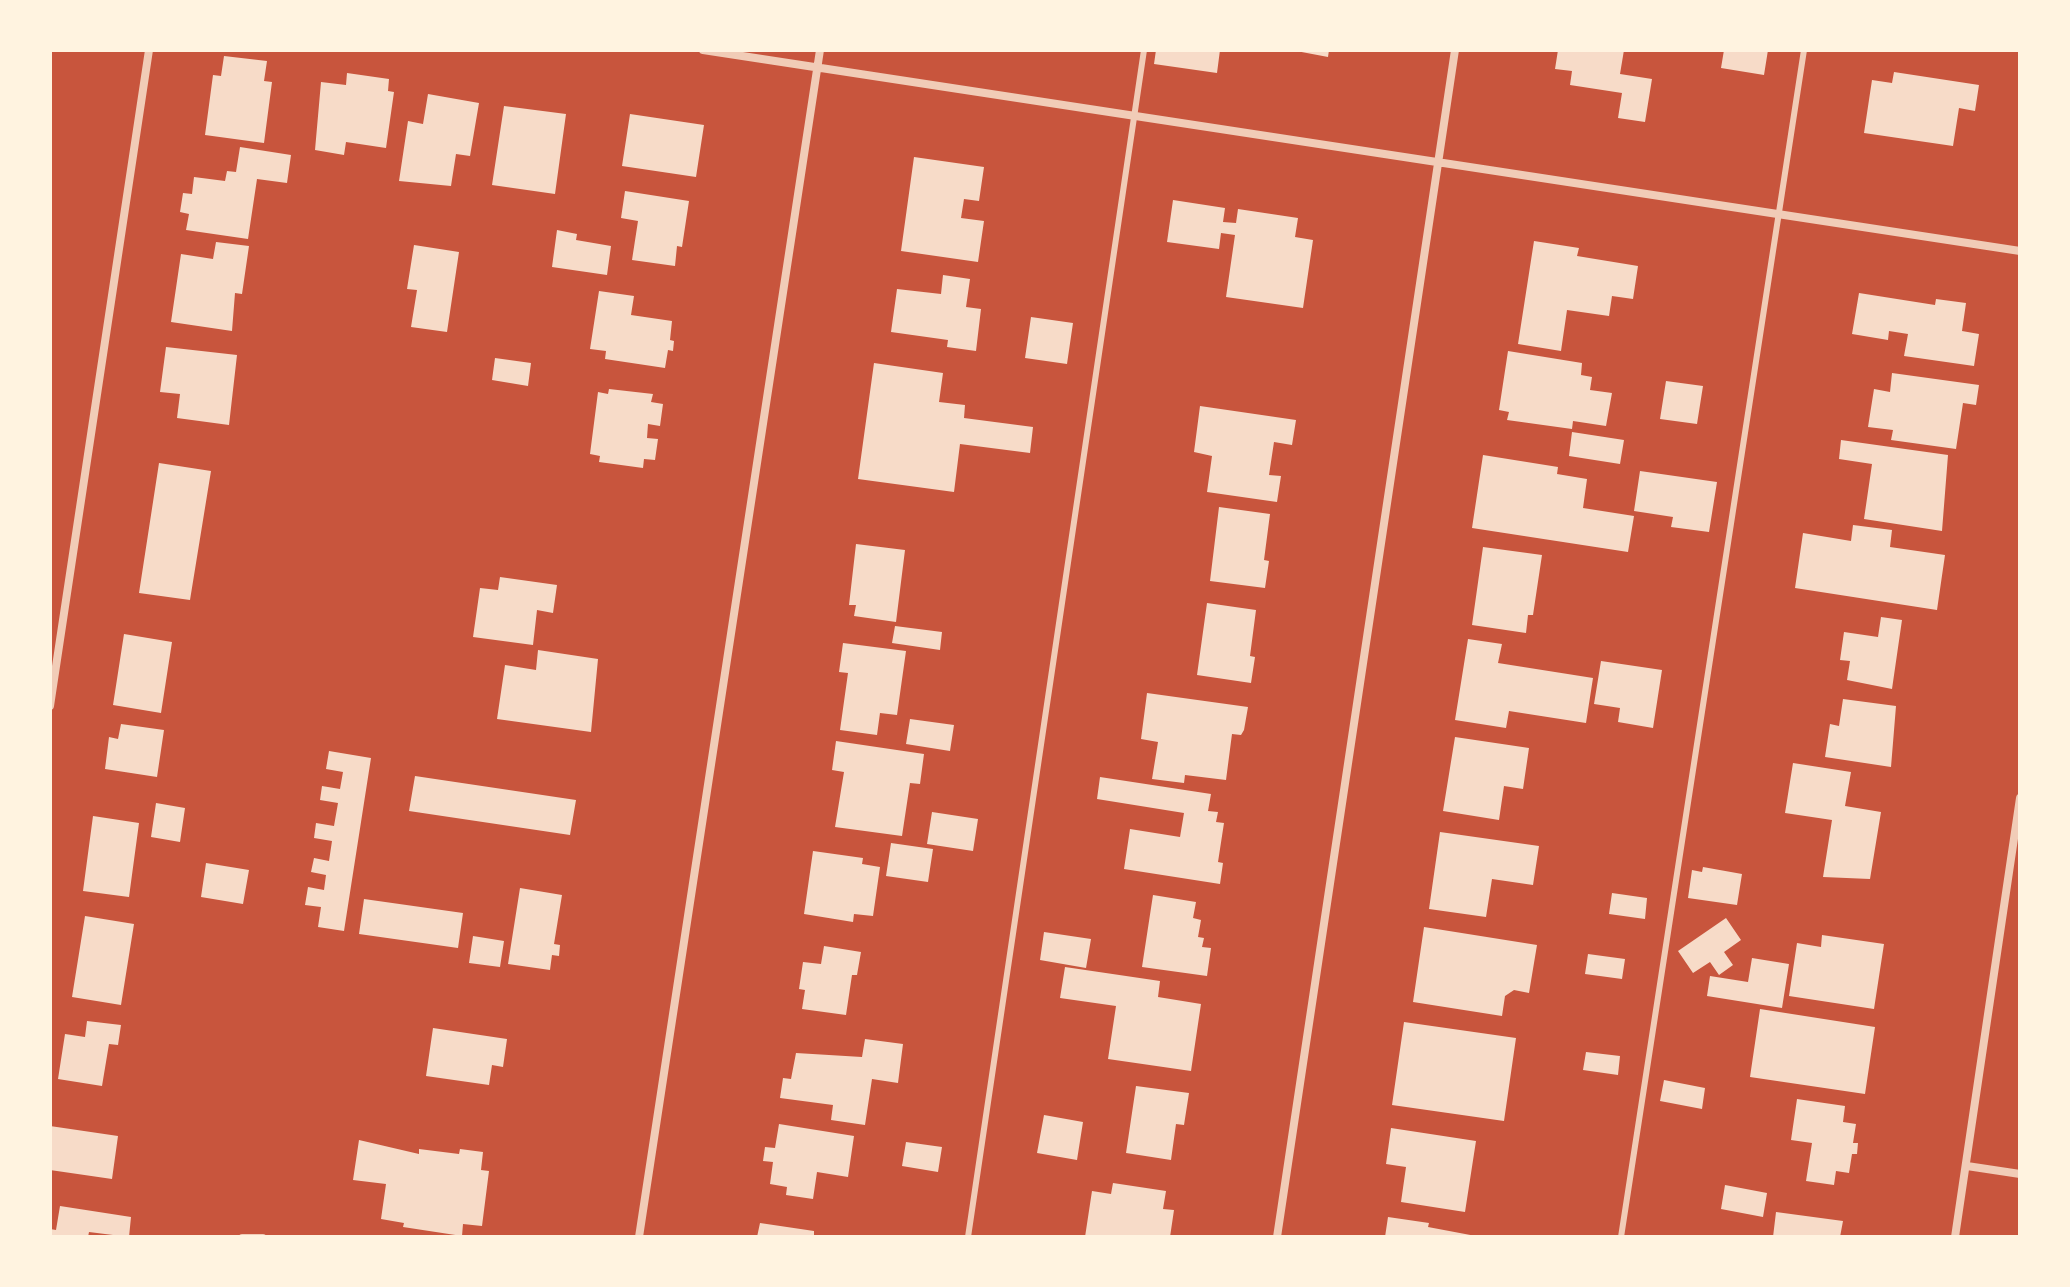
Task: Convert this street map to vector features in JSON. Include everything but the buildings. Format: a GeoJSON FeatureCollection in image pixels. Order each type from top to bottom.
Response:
{"type":"FeatureCollection","features":[{"type":"Feature","properties":{"kind":"street"},"geometry":{"type":"LineString","coordinates":[[50,706],[149,50]]}},
{"type":"Feature","properties":{"kind":"street"},"geometry":{"type":"LineString","coordinates":[[703,50],[1134,113],[2020,251]]}},
{"type":"Feature","properties":{"kind":"street"},"geometry":{"type":"LineString","coordinates":[[639,1237],[820,50]]}},
{"type":"Feature","properties":{"kind":"street"},"geometry":{"type":"LineString","coordinates":[[1277,1237],[1455,50]]}},
{"type":"Feature","properties":{"kind":"street"},"geometry":{"type":"LineString","coordinates":[[1955,1237],[2020,798]]}},
{"type":"Feature","properties":{"kind":"street"},"geometry":{"type":"LineString","coordinates":[[1967,1166],[2020,1174]]}},
{"type":"Feature","properties":{"kind":"lane"},"geometry":{"type":"LineString","coordinates":[[968,1237],[1144,50]]}},
{"type":"Feature","properties":{"kind":"lane"},"geometry":{"type":"LineString","coordinates":[[1621,1237],[1804,50]]}},
{"type":"Feature","properties":{"kind":"lane"},"geometry":{"type":"LineString","coordinates":[[242,1237],[263,1237]]}}]}
